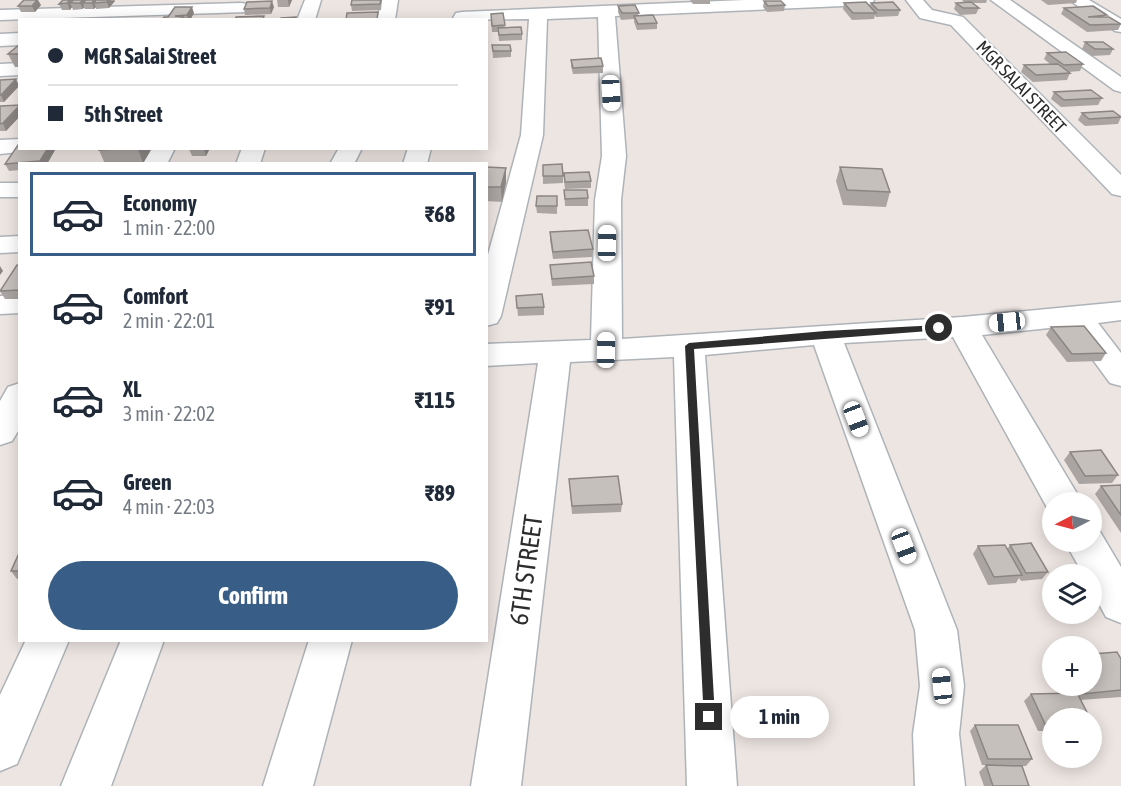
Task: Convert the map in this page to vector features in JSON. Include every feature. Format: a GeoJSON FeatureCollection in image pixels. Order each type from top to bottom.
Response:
{"type":"FeatureCollection","features":[{"type":"Feature","properties":{"kind":"street"},"geometry":{"type":"LineString","coordinates":[[307,18],[313,0]]}},
{"type":"Feature","properties":{"kind":"street"},"geometry":{"type":"LineString","coordinates":[[386,18],[390,0]]}},
{"type":"Feature","properties":{"kind":"street"},"geometry":{"type":"LineString","coordinates":[[462,18],[537,7],[606,9],[866,0]]}},
{"type":"Feature","properties":{"kind":"street","name":"MGR SALAI STREET"},"geometry":{"type":"LineString","coordinates":[[914,0],[926,14],[957,21],[1121,189]]}},
{"type":"Feature","properties":{"kind":"street"},"geometry":{"type":"LineString","coordinates":[[999,0],[1121,86]]}},
{"type":"Feature","properties":{"kind":"street"},"geometry":{"type":"LineString","coordinates":[[1077,0],[1121,27]]}},
{"type":"Feature","properties":{"kind":"street"},"geometry":{"type":"LineString","coordinates":[[488,308],[532,135],[537,7]]}},
{"type":"Feature","properties":{"kind":"street"},"geometry":{"type":"LineString","coordinates":[[0,15],[240,9]]}},
{"type":"Feature","properties":{"kind":"street"},"geometry":{"type":"LineString","coordinates":[[606,9],[614,156],[608,200],[606,350]]}},
{"type":"Feature","properties":{"kind":"street"},"geometry":{"type":"LineString","coordinates":[[0,40],[18,39]]}},
{"type":"Feature","properties":{"kind":"street"},"geometry":{"type":"LineString","coordinates":[[0,70],[18,69]]}},
{"type":"Feature","properties":{"kind":"street"},"geometry":{"type":"LineString","coordinates":[[0,147],[18,146]]}},
{"type":"Feature","properties":{"kind":"street"},"geometry":{"type":"LineString","coordinates":[[0,190],[18,190]]}},
{"type":"Feature","properties":{"kind":"street"},"geometry":{"type":"LineString","coordinates":[[0,245],[18,244]]}},
{"type":"Feature","properties":{"kind":"street"},"geometry":{"type":"LineString","coordinates":[[0,305],[18,304]]}},
{"type":"Feature","properties":{"kind":"street"},"geometry":{"type":"LineString","coordinates":[[488,355],[689,346],[825,334],[962,327],[1121,311]]}},
{"type":"Feature","properties":{"kind":"street"},"geometry":{"type":"LineString","coordinates":[[1076,314],[1121,375]]}},
{"type":"Feature","properties":{"kind":"street"},"geometry":{"type":"LineString","coordinates":[[962,327],[1057,492]]}},
{"type":"Feature","properties":{"kind":"street"},"geometry":{"type":"LineString","coordinates":[[825,334],[936,630],[942,686],[936,734],[940,786]]}},
{"type":"Feature","properties":{"kind":"street"},"geometry":{"type":"LineString","coordinates":[[689,346],[712,786]]}},
{"type":"Feature","properties":{"kind":"street","name":"6TH STREET"},"geometry":{"type":"LineString","coordinates":[[496,786],[555,353]]}},
{"type":"Feature","properties":{"kind":"street"},"geometry":{"type":"LineString","coordinates":[[0,393],[18,394]]}},
{"type":"Feature","properties":{"kind":"street"},"geometry":{"type":"LineString","coordinates":[[0,432],[18,398]]}},
{"type":"Feature","properties":{"kind":"street"},"geometry":{"type":"LineString","coordinates":[[1091,552],[1121,604]]}},
{"type":"Feature","properties":{"kind":"street"},"geometry":{"type":"LineString","coordinates":[[0,747],[47,642]]}},
{"type":"Feature","properties":{"kind":"street"},"geometry":{"type":"LineString","coordinates":[[86,786],[142,642]]}},
{"type":"Feature","properties":{"kind":"street"},"geometry":{"type":"LineString","coordinates":[[288,786],[330,642]]}},
{"type":"Feature","properties":{"kind":"building"},"geometry":{"type":"Polygon","coordinates":[[[24,0],[37,0],[32,6],[18,6],[24,0]]]}},
{"type":"Feature","properties":{"kind":"building"},"geometry":{"type":"Polygon","coordinates":[[[63,0],[70,0],[59,4],[63,0]]]}},
{"type":"Feature","properties":{"kind":"building"},"geometry":{"type":"Polygon","coordinates":[[[74,0],[83,0],[80,3],[70,3],[74,0]]]}},
{"type":"Feature","properties":{"kind":"building"},"geometry":{"type":"Polygon","coordinates":[[[86,0],[94,0],[92,3],[83,3],[86,0]]]}},
{"type":"Feature","properties":{"kind":"building"},"geometry":{"type":"Polygon","coordinates":[[[96,0],[108,0],[94,3],[96,0]]]}},
{"type":"Feature","properties":{"kind":"building"},"geometry":{"type":"Polygon","coordinates":[[[352,0],[381,0],[380,4],[351,5],[352,0]]]}},
{"type":"Feature","properties":{"kind":"building"},"geometry":{"type":"Polygon","coordinates":[[[272,1],[270,8],[244,9],[247,2],[272,1]]]}},
{"type":"Feature","properties":{"kind":"building"},"geometry":{"type":"Polygon","coordinates":[[[764,1],[781,1],[785,5],[768,6],[764,1]]]}},
{"type":"Feature","properties":{"kind":"building"},"geometry":{"type":"Polygon","coordinates":[[[866,2],[876,13],[853,13],[844,3],[866,2]]]}},
{"type":"Feature","properties":{"kind":"building"},"geometry":{"type":"Polygon","coordinates":[[[893,2],[900,10],[878,10],[871,3],[893,2]]]}},
{"type":"Feature","properties":{"kind":"building"},"geometry":{"type":"Polygon","coordinates":[[[971,2],[979,8],[963,8],[956,3],[971,2]]]}},
{"type":"Feature","properties":{"kind":"building"},"geometry":{"type":"Polygon","coordinates":[[[635,5],[639,13],[622,13],[618,6],[635,5]]]}},
{"type":"Feature","properties":{"kind":"building"},"geometry":{"type":"Polygon","coordinates":[[[1093,6],[1107,15],[1088,17],[1109,17],[1121,24],[1090,25],[1064,8],[1093,6]]]}},
{"type":"Feature","properties":{"kind":"building"},"geometry":{"type":"Polygon","coordinates":[[[175,7],[192,7],[187,15],[175,16],[182,18],[163,18],[168,17],[175,7]]]}},
{"type":"Feature","properties":{"kind":"building"},"geometry":{"type":"Polygon","coordinates":[[[378,12],[377,18],[346,18],[347,13],[378,12]]]}},
{"type":"Feature","properties":{"kind":"building"},"geometry":{"type":"Polygon","coordinates":[[[503,13],[505,25],[492,26],[491,14],[503,13]]]}},
{"type":"Feature","properties":{"kind":"building"},"geometry":{"type":"Polygon","coordinates":[[[653,15],[657,23],[638,24],[634,16],[653,15]]]}},
{"type":"Feature","properties":{"kind":"building"},"geometry":{"type":"Polygon","coordinates":[[[264,16],[264,18],[236,17],[264,16]]]}},
{"type":"Feature","properties":{"kind":"building"},"geometry":{"type":"Polygon","coordinates":[[[521,27],[522,34],[499,35],[498,28],[521,27]]]}},
{"type":"Feature","properties":{"kind":"building"},"geometry":{"type":"Polygon","coordinates":[[[1085,42],[1103,42],[1113,49],[1095,49],[1085,42]]]}},
{"type":"Feature","properties":{"kind":"building"},"geometry":{"type":"Polygon","coordinates":[[[492,45],[510,45],[511,51],[493,51],[492,45]]]}},
{"type":"Feature","properties":{"kind":"building"},"geometry":{"type":"Polygon","coordinates":[[[18,46],[18,54],[8,54],[18,46]]]}},
{"type":"Feature","properties":{"kind":"building"},"geometry":{"type":"Polygon","coordinates":[[[1066,52],[1083,64],[1064,65],[1047,53],[1066,52]]]}},
{"type":"Feature","properties":{"kind":"building"},"geometry":{"type":"Polygon","coordinates":[[[601,58],[603,66],[573,68],[571,60],[601,58]]]}},
{"type":"Feature","properties":{"kind":"building"},"geometry":{"type":"Polygon","coordinates":[[[1058,64],[1070,73],[1036,75],[1024,65],[1058,64]]]}},
{"type":"Feature","properties":{"kind":"building"},"geometry":{"type":"Polygon","coordinates":[[[16,79],[1,95],[0,95],[0,80],[16,79]]]}},
{"type":"Feature","properties":{"kind":"building"},"geometry":{"type":"Polygon","coordinates":[[[1091,90],[1102,98],[1064,100],[1054,92],[1091,90]]]}},
{"type":"Feature","properties":{"kind":"building"},"geometry":{"type":"Polygon","coordinates":[[[18,105],[18,107],[0,124],[0,106],[18,105]]]}},
{"type":"Feature","properties":{"kind":"building"},"geometry":{"type":"Polygon","coordinates":[[[1113,111],[1121,117],[1089,119],[1082,113],[1113,111]]]}},
{"type":"Feature","properties":{"kind":"building"},"geometry":{"type":"Polygon","coordinates":[[[18,145],[18,150],[47,150],[40,161],[5,164],[18,145]]]}},
{"type":"Feature","properties":{"kind":"building"},"geometry":{"type":"Polygon","coordinates":[[[562,164],[563,176],[543,176],[543,165],[562,164]]]}},
{"type":"Feature","properties":{"kind":"building"},"geometry":{"type":"Polygon","coordinates":[[[488,167],[506,168],[501,187],[488,187],[488,167]]]}},
{"type":"Feature","properties":{"kind":"building"},"geometry":{"type":"Polygon","coordinates":[[[840,167],[882,169],[890,192],[847,190],[840,167]]]}},
{"type":"Feature","properties":{"kind":"building"},"geometry":{"type":"Polygon","coordinates":[[[589,172],[591,181],[565,182],[564,173],[589,172]]]}},
{"type":"Feature","properties":{"kind":"building"},"geometry":{"type":"Polygon","coordinates":[[[564,190],[587,190],[588,198],[565,199],[564,190]]]}},
{"type":"Feature","properties":{"kind":"building"},"geometry":{"type":"Polygon","coordinates":[[[537,196],[557,196],[557,206],[536,206],[537,196]]]}},
{"type":"Feature","properties":{"kind":"building"},"geometry":{"type":"Polygon","coordinates":[[[588,230],[593,249],[553,252],[550,232],[588,230]]]}},
{"type":"Feature","properties":{"kind":"building"},"geometry":{"type":"Polygon","coordinates":[[[591,262],[594,276],[552,279],[550,265],[591,262]]]}},
{"type":"Feature","properties":{"kind":"building"},"geometry":{"type":"Polygon","coordinates":[[[17,265],[18,265],[18,290],[0,291],[17,265]]]}},
{"type":"Feature","properties":{"kind":"building"},"geometry":{"type":"Polygon","coordinates":[[[542,294],[544,307],[517,308],[516,296],[542,294]]]}},
{"type":"Feature","properties":{"kind":"building"},"geometry":{"type":"Polygon","coordinates":[[[1084,326],[1106,353],[1072,354],[1051,327],[1084,326]]]}},
{"type":"Feature","properties":{"kind":"building"},"geometry":{"type":"Polygon","coordinates":[[[1101,450],[1118,475],[1085,476],[1070,452],[1101,450]]]}},
{"type":"Feature","properties":{"kind":"building"},"geometry":{"type":"Polygon","coordinates":[[[618,476],[622,504],[572,506],[569,479],[618,476]]]}},
{"type":"Feature","properties":{"kind":"building"},"geometry":{"type":"Polygon","coordinates":[[[1121,485],[1121,515],[1101,486],[1121,485]]]}},
{"type":"Feature","properties":{"kind":"building"},"geometry":{"type":"Polygon","coordinates":[[[1031,543],[1043,564],[1042,572],[1026,573],[1010,545],[1031,543]]]}},
{"type":"Feature","properties":{"kind":"building"},"geometry":{"type":"Polygon","coordinates":[[[1005,545],[1022,575],[994,577],[978,546],[1005,545]]]}},
{"type":"Feature","properties":{"kind":"building"},"geometry":{"type":"Polygon","coordinates":[[[18,555],[18,571],[11,571],[18,555]]]}},
{"type":"Feature","properties":{"kind":"building"},"geometry":{"type":"Polygon","coordinates":[[[1117,652],[1121,659],[1121,690],[1102,692],[1102,653],[1117,652]]]}},
{"type":"Feature","properties":{"kind":"building"},"geometry":{"type":"Polygon","coordinates":[[[1031,694],[1079,696],[1085,708],[1042,708],[1042,718],[1031,694]]]}},
{"type":"Feature","properties":{"kind":"building"},"geometry":{"type":"Polygon","coordinates":[[[975,725],[1018,725],[1032,759],[988,759],[975,725]]]}},
{"type":"Feature","properties":{"kind":"building"},"geometry":{"type":"Polygon","coordinates":[[[986,765],[1022,766],[1029,786],[993,786],[986,765]]]}},
{"type":"Feature","properties":{"kind":"route"},"geometry":{"type":"LineString","coordinates":[[709,717],[689,346],[825,334],[939,328]]}}]}
